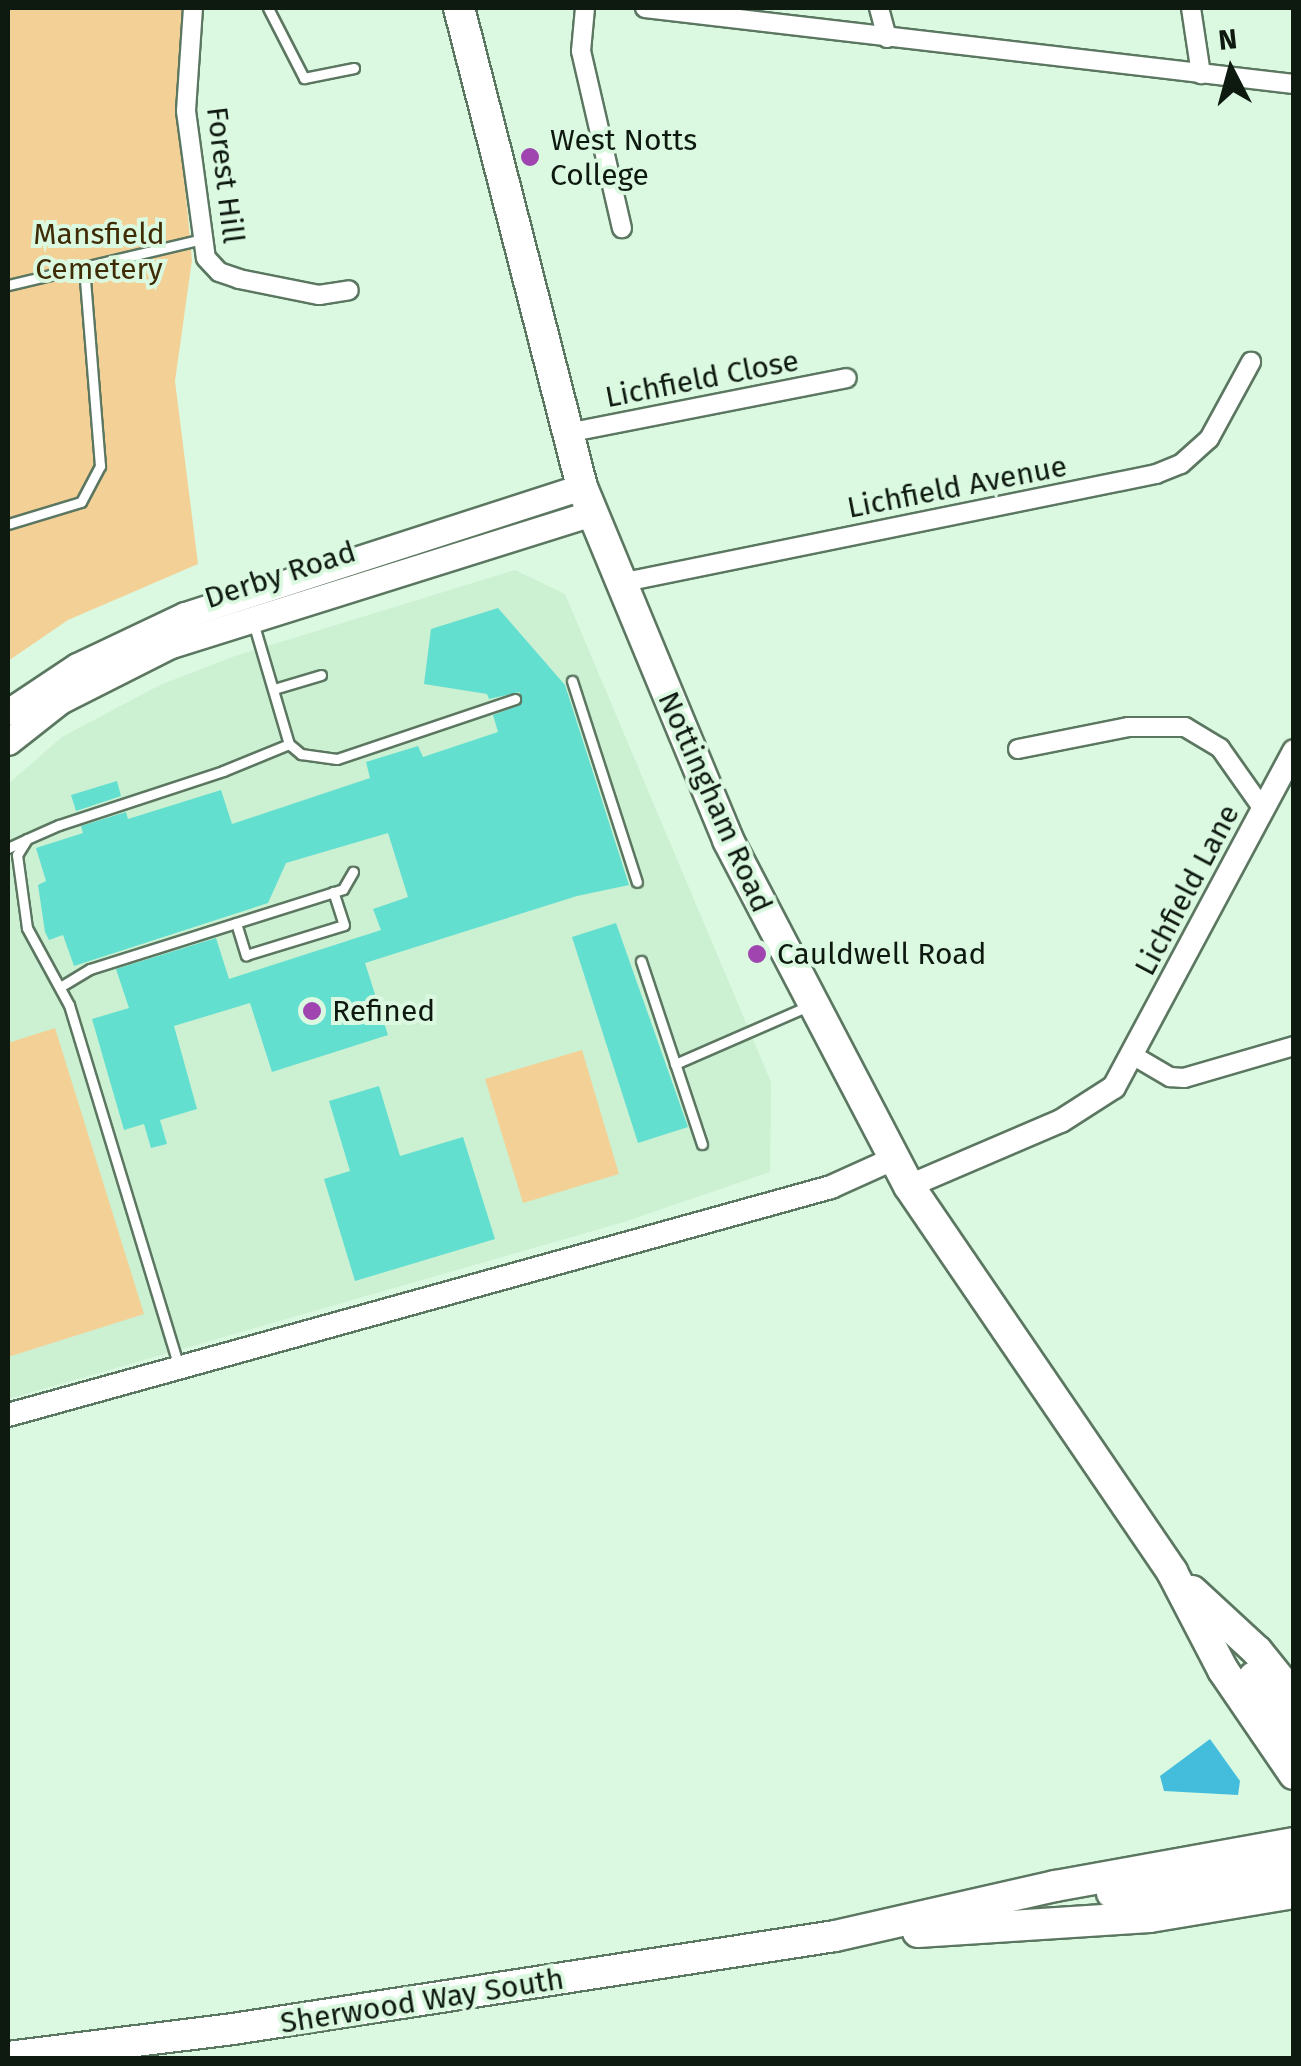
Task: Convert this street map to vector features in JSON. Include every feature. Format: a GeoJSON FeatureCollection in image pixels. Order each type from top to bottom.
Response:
{"type":"FeatureCollection","features":[{"type":"Feature","properties":{"kind":"highway","name":"Nottingham Road"},"geometry":{"type":"LineString","coordinates":[[460,8],[587,500],[728,840],[810,1005],[909,1186],[1172,1572],[1223,1670],[1294,1774]]}},
{"type":"Feature","properties":{"kind":"highway","name":"Nottingham Road"},"geometry":{"type":"LineString","coordinates":[[1172,1572],[1257,1651],[1294,1697]]}},
{"type":"Feature","properties":{"kind":"highway"},"geometry":{"type":"LineString","coordinates":[[1224,1622],[1244,1663],[1294,1733]]}},
{"type":"Feature","properties":{"kind":"highway","name":"Sherwood Way South"},"geometry":{"type":"LineString","coordinates":[[8,2057],[233,2029],[835,1936],[1054,1886],[1294,1843]]}},
{"type":"Feature","properties":{"kind":"highway"},"geometry":{"type":"LineString","coordinates":[[1054,1886],[1124,1894],[1294,1867]]}},
{"type":"Feature","properties":{"kind":"highway","name":"Sherwood Way South"},"geometry":{"type":"LineString","coordinates":[[835,1936],[1117,1920],[1285,1900]]}},
{"type":"Feature","properties":{"kind":"main road","name":"Derby Road"},"geometry":{"type":"LineString","coordinates":[[8,742],[60,701],[171,645],[587,500]]}},
{"type":"Feature","properties":{"kind":"main road","name":"Derby Road"},"geometry":{"type":"LineString","coordinates":[[8,712],[76,666],[184,615],[587,500]]}},
{"type":"Feature","properties":{"kind":"street","name":"Forest Hill"},"geometry":{"type":"LineString","coordinates":[[193,8],[186,111],[206,258],[219,272],[239,279],[319,295],[349,290]]}},
{"type":"Feature","properties":{"kind":"street"},"geometry":{"type":"LineString","coordinates":[[585,8],[582,51],[622,228]]}},
{"type":"Feature","properties":{"kind":"street"},"geometry":{"type":"LineString","coordinates":[[646,8],[1294,84]]}},
{"type":"Feature","properties":{"kind":"street"},"geometry":{"type":"LineString","coordinates":[[879,8],[887,38]]}},
{"type":"Feature","properties":{"kind":"street"},"geometry":{"type":"LineString","coordinates":[[1191,8],[1201,74]]}},
{"type":"Feature","properties":{"kind":"street","name":"Lichfield Avenue"},"geometry":{"type":"LineString","coordinates":[[620,584],[1156,474],[1182,464],[1209,439],[1250,362]]}},
{"type":"Feature","properties":{"kind":"street","name":"Lichfield Close"},"geometry":{"type":"LineString","coordinates":[[567,433],[847,378]]}},
{"type":"Feature","properties":{"kind":"street"},"geometry":{"type":"LineString","coordinates":[[1018,748],[1128,727],[1185,728],[1220,748],[1263,810]]}},
{"type":"Feature","properties":{"kind":"street","name":"Lichfield Lane"},"geometry":{"type":"LineString","coordinates":[[909,1186],[1086,1109],[1114,1087],[1294,751]]}},
{"type":"Feature","properties":{"kind":"street"},"geometry":{"type":"LineString","coordinates":[[1134,1056],[1170,1077],[1184,1078],[1294,1046]]}},
{"type":"Feature","properties":{"kind":"street"},"geometry":{"type":"LineString","coordinates":[[8,1415],[830,1187],[894,1159]]}},
{"type":"Feature","properties":{"kind":"lane"},"geometry":{"type":"LineString","coordinates":[[268,8],[304,78],[354,68]]}},
{"type":"Feature","properties":{"kind":"lane"},"geometry":{"type":"LineString","coordinates":[[8,285],[202,239]]}},
{"type":"Feature","properties":{"kind":"lane"},"geometry":{"type":"LineString","coordinates":[[8,524],[81,502],[100,466],[84,267]]}},
{"type":"Feature","properties":{"kind":"lane"},"geometry":{"type":"LineString","coordinates":[[252,619],[289,744],[301,754],[338,758],[515,700]]}},
{"type":"Feature","properties":{"kind":"lane"},"geometry":{"type":"LineString","coordinates":[[274,689],[321,675]]}},
{"type":"Feature","properties":{"kind":"lane"},"geometry":{"type":"LineString","coordinates":[[572,681],[637,882]]}},
{"type":"Feature","properties":{"kind":"lane"},"geometry":{"type":"LineString","coordinates":[[8,848],[289,744]]}},
{"type":"Feature","properties":{"kind":"lane"},"geometry":{"type":"LineString","coordinates":[[28,839],[17,854],[27,928],[60,987],[97,1093],[180,1369]]}},
{"type":"Feature","properties":{"kind":"lane"},"geometry":{"type":"LineString","coordinates":[[60,987],[90,969],[343,889],[354,872]]}},
{"type":"Feature","properties":{"kind":"lane"},"geometry":{"type":"LineString","coordinates":[[236,923],[246,955],[344,925],[333,892]]}},
{"type":"Feature","properties":{"kind":"lane"},"geometry":{"type":"LineString","coordinates":[[641,961],[702,1144]]}},
{"type":"Feature","properties":{"kind":"lane"},"geometry":{"type":"LineString","coordinates":[[676,1064],[810,1005]]}},
{"type":"Feature","properties":{"kind":"shaded area"},"geometry":{"type":"Polygon","coordinates":[[[515,570],[565,594],[771,1082],[770,1172],[624,1222],[8,1399],[8,784],[62,737],[160,685],[235,656],[515,570]]]}},
{"type":"Feature","properties":{"kind":"green space","name":"Mansfield Cemetery"},"geometry":{"type":"Polygon","coordinates":[[[8,8],[184,8],[178,111],[192,260],[175,381],[198,564],[68,620],[8,661],[8,8]]]}},
{"type":"Feature","properties":{"kind":"green space"},"geometry":{"type":"Polygon","coordinates":[[[55,1028],[144,1314],[8,1357],[8,1043],[55,1028]]]}},
{"type":"Feature","properties":{"kind":"green space"},"geometry":{"type":"Polygon","coordinates":[[[582,1050],[619,1174],[523,1203],[485,1079],[582,1050]]]}},
{"type":"Feature","properties":{"kind":"water"},"geometry":{"type":"Polygon","coordinates":[[[1210,1739],[1240,1781],[1238,1795],[1164,1791],[1160,1776],[1210,1739]]]}},
{"type":"Feature","properties":{"kind":"building"},"geometry":{"type":"Polygon","coordinates":[[[498,608],[565,685],[629,885],[577,896],[365,963],[388,1035],[272,1072],[250,1003],[174,1026],[197,1109],[160,1120],[167,1144],[151,1148],[144,1124],[124,1130],[92,1019],[129,1008],[116,969],[216,938],[229,979],[381,930],[373,909],[408,897],[388,833],[286,863],[268,903],[74,966],[63,935],[49,940],[45,932],[38,885],[46,881],[36,848],[83,833],[81,826],[126,812],[128,819],[221,790],[232,824],[370,778],[366,762],[418,746],[423,757],[498,732],[493,715],[520,705],[520,692],[489,699],[487,694],[424,684],[431,629],[498,608]]]}},
{"type":"Feature","properties":{"kind":"building"},"geometry":{"type":"Polygon","coordinates":[[[117,781],[121,796],[76,811],[71,795],[117,781]]]}},
{"type":"Feature","properties":{"kind":"building"},"geometry":{"type":"Polygon","coordinates":[[[616,923],[688,1127],[638,1143],[572,937],[616,923]]]}},
{"type":"Feature","properties":{"kind":"building"},"geometry":{"type":"Polygon","coordinates":[[[379,1086],[400,1156],[463,1137],[495,1239],[355,1281],[324,1179],[350,1171],[329,1101],[379,1086]]]}},
{"type":"Feature","properties":{"kind":"place","name":"West Notts College"},"geometry":{"type":"Point","coordinates":[530,157]}},
{"type":"Feature","properties":{"kind":"place","name":"Cauldwell Road"},"geometry":{"type":"Point","coordinates":[757,954]}},
{"type":"Feature","properties":{"kind":"place","name":"Refined"},"geometry":{"type":"Point","coordinates":[312,1011]}}]}
